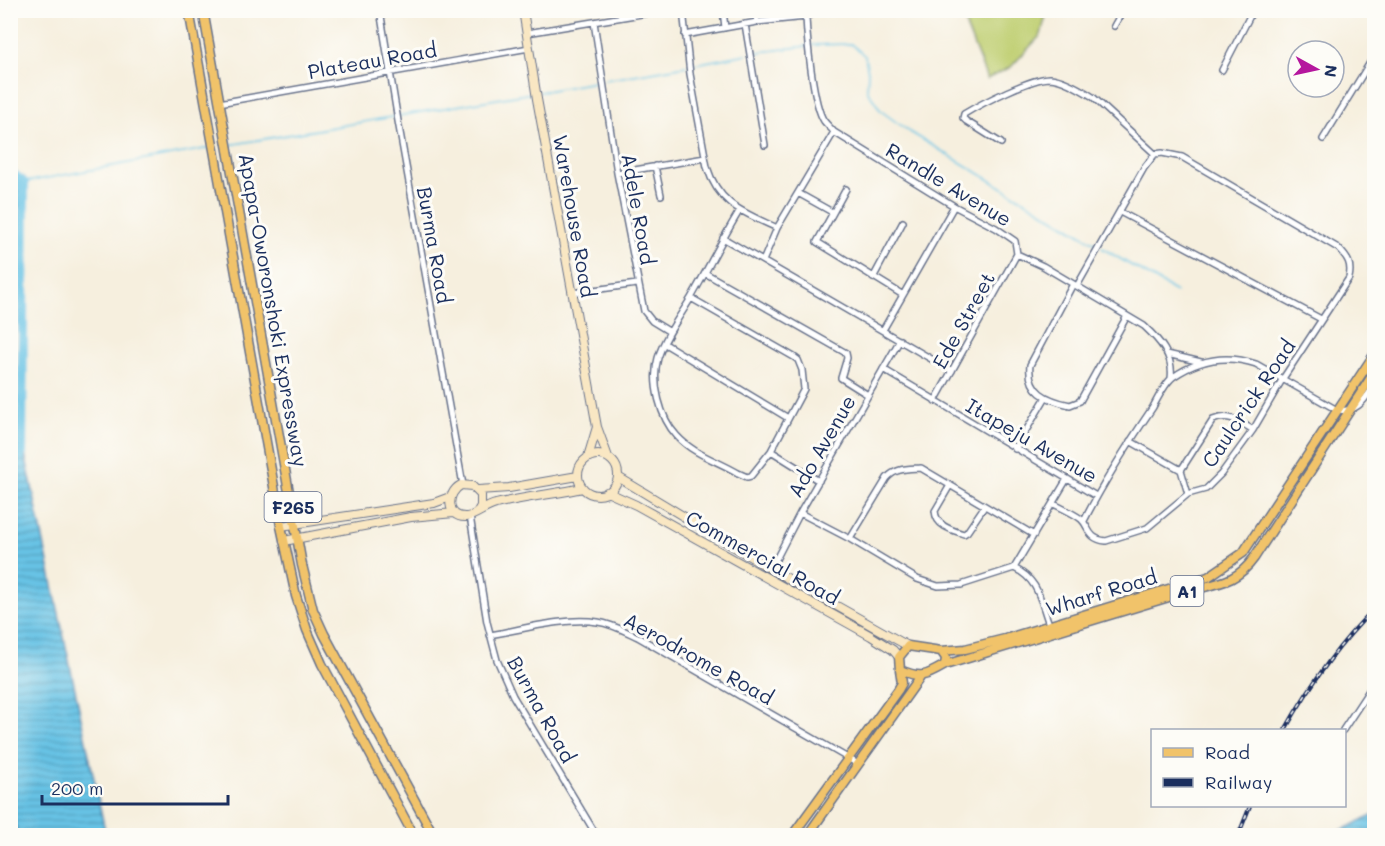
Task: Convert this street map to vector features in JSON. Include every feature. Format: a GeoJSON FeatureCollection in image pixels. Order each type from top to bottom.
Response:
{"type":"FeatureCollection","features":[{"type":"Feature","properties":{"kind":"main road","name":"Apapa-Oworonshoki Expressway"},"geometry":{"type":"LineString","coordinates":[[189,10],[281,526],[296,596],[307,630],[322,664],[414,836]]}},
{"type":"Feature","properties":{"kind":"main road","name":"Apapa-Oworonshoki Expressway"},"geometry":{"type":"LineString","coordinates":[[203,10],[298,540],[313,610],[434,836]]}},
{"type":"Feature","properties":{"kind":"main road","name":"Warehouse Road"},"geometry":{"type":"LineString","coordinates":[[523,10],[597,427],[608,457]]}},
{"type":"Feature","properties":{"kind":"main road"},"geometry":{"type":"LineString","coordinates":[[1368,10],[1374,14]]}},
{"type":"Feature","properties":{"kind":"main road","name":"Wharf Road"},"geometry":{"type":"LineString","coordinates":[[908,646],[941,651],[965,649],[995,642],[1208,577],[1248,548],[1374,356]]}},
{"type":"Feature","properties":{"kind":"main road","name":"Wharf Road"},"geometry":{"type":"LineString","coordinates":[[921,676],[926,676],[945,665],[1192,590],[1229,581],[1240,575],[1254,558],[1374,373]]}},
{"type":"Feature","properties":{"kind":"main road","name":"Warehouse Road"},"geometry":{"type":"LineString","coordinates":[[588,456],[597,427]]}},
{"type":"Feature","properties":{"kind":"main road"},"geometry":{"type":"LineString","coordinates":[[588,456],[608,457],[615,465],[618,477],[616,483],[607,492],[594,494],[583,488],[578,476],[582,463],[588,456]]}},
{"type":"Feature","properties":{"kind":"main road"},"geometry":{"type":"LineString","coordinates":[[478,490],[509,488],[578,476]]}},
{"type":"Feature","properties":{"kind":"main road","name":"Commercial Road"},"geometry":{"type":"LineString","coordinates":[[618,477],[771,569],[908,646]]}},
{"type":"Feature","properties":{"kind":"main road"},"geometry":{"type":"LineString","coordinates":[[454,513],[449,503],[450,497],[456,488],[463,485],[472,486],[478,490],[482,500],[478,511]]}},
{"type":"Feature","properties":{"kind":"main road"},"geometry":{"type":"LineString","coordinates":[[284,542],[411,517],[454,513],[464,517],[470,516],[495,504],[583,488]]}},
{"type":"Feature","properties":{"kind":"main road","name":"Commercial Road"},"geometry":{"type":"LineString","coordinates":[[607,492],[636,505],[872,636],[893,650],[899,657]]}},
{"type":"Feature","properties":{"kind":"main road"},"geometry":{"type":"LineString","coordinates":[[281,526],[434,503],[450,497]]}},
{"type":"Feature","properties":{"kind":"main road"},"geometry":{"type":"LineString","coordinates":[[792,836],[898,690],[902,677],[899,657],[908,646]]}},
{"type":"Feature","properties":{"kind":"main road"},"geometry":{"type":"LineString","coordinates":[[941,651],[946,658],[945,665]]}},
{"type":"Feature","properties":{"kind":"main road"},"geometry":{"type":"LineString","coordinates":[[807,836],[921,676],[900,670]]}},
{"type":"Feature","properties":{"kind":"street","name":"Burma Road"},"geometry":{"type":"LineString","coordinates":[[380,10],[463,485]]}},
{"type":"Feature","properties":{"kind":"street"},"geometry":{"type":"LineString","coordinates":[[683,10],[687,57],[705,158],[714,188],[740,210],[777,228]]}},
{"type":"Feature","properties":{"kind":"street"},"geometry":{"type":"LineString","coordinates":[[723,10],[725,28]]}},
{"type":"Feature","properties":{"kind":"street"},"geometry":{"type":"LineString","coordinates":[[755,10],[757,22]]}},
{"type":"Feature","properties":{"kind":"street"},"geometry":{"type":"LineString","coordinates":[[685,35],[757,22],[806,17],[819,10]]}},
{"type":"Feature","properties":{"kind":"street"},"geometry":{"type":"LineString","coordinates":[[1222,70],[1253,10]]}},
{"type":"Feature","properties":{"kind":"street"},"geometry":{"type":"LineString","coordinates":[[527,33],[594,22],[621,13],[662,11]]}},
{"type":"Feature","properties":{"kind":"street"},"geometry":{"type":"LineString","coordinates":[[1114,26],[1122,11]]}},
{"type":"Feature","properties":{"kind":"street","name":"Randle Avenue"},"geometry":{"type":"LineString","coordinates":[[806,17],[807,44],[819,108],[824,121],[834,132],[954,206],[996,228],[1015,241],[1017,254],[1043,266],[1144,326],[1158,339],[1167,354]]}},
{"type":"Feature","properties":{"kind":"street","name":"Adele Road"},"geometry":{"type":"LineString","coordinates":[[594,22],[637,284],[647,317],[670,332]]}},
{"type":"Feature","properties":{"kind":"street"},"geometry":{"type":"LineString","coordinates":[[745,24],[765,145]]}},
{"type":"Feature","properties":{"kind":"street","name":"Plateau Road"},"geometry":{"type":"LineString","coordinates":[[219,103],[529,48]]}},
{"type":"Feature","properties":{"kind":"street"},"geometry":{"type":"LineString","coordinates":[[1323,139],[1374,56]]}},
{"type":"Feature","properties":{"kind":"street"},"geometry":{"type":"LineString","coordinates":[[1001,143],[966,121],[963,118],[964,114],[991,98],[1051,78],[1082,90],[1093,97],[1155,154],[1144,168],[1030,365],[1029,378],[1036,390],[1046,397],[1070,405],[1080,401],[1127,316]]}},
{"type":"Feature","properties":{"kind":"street"},"geometry":{"type":"LineString","coordinates":[[763,261],[777,228],[834,132]]}},
{"type":"Feature","properties":{"kind":"street","name":"Caulcrick Road"},"geometry":{"type":"LineString","coordinates":[[1054,504],[1084,521],[1089,533],[1099,540],[1111,540],[1147,528],[1188,494],[1206,489],[1221,474],[1253,430],[1282,380],[1349,278],[1351,269],[1348,258],[1338,248],[1182,157],[1155,154]]}},
{"type":"Feature","properties":{"kind":"street"},"geometry":{"type":"LineString","coordinates":[[617,173],[705,158]]}},
{"type":"Feature","properties":{"kind":"street"},"geometry":{"type":"LineString","coordinates":[[656,166],[661,195]]}},
{"type":"Feature","properties":{"kind":"street"},"geometry":{"type":"LineString","coordinates":[[846,189],[817,242],[903,295]]}},
{"type":"Feature","properties":{"kind":"street"},"geometry":{"type":"LineString","coordinates":[[798,193],[832,212]]}},
{"type":"Feature","properties":{"kind":"street"},"geometry":{"type":"LineString","coordinates":[[883,330],[954,206]]}},
{"type":"Feature","properties":{"kind":"street"},"geometry":{"type":"LineString","coordinates":[[691,298],[798,360],[802,370],[804,389],[771,451],[747,477],[691,449],[675,434],[664,414],[655,374],[658,357],[670,332],[740,210]]}},
{"type":"Feature","properties":{"kind":"street"},"geometry":{"type":"LineString","coordinates":[[1120,212],[1321,320]]}},
{"type":"Feature","properties":{"kind":"street"},"geometry":{"type":"LineString","coordinates":[[873,278],[903,222]]}},
{"type":"Feature","properties":{"kind":"street"},"geometry":{"type":"LineString","coordinates":[[723,238],[952,371]]}},
{"type":"Feature","properties":{"kind":"street","name":"Ede Street"},"geometry":{"type":"LineString","coordinates":[[935,401],[1017,254]]}},
{"type":"Feature","properties":{"kind":"street"},"geometry":{"type":"LineString","coordinates":[[705,273],[846,352],[847,358],[841,378],[868,395]]}},
{"type":"Feature","properties":{"kind":"street"},"geometry":{"type":"LineString","coordinates":[[572,293],[637,284]]}},
{"type":"Feature","properties":{"kind":"street","name":"Ado Avenue"},"geometry":{"type":"LineString","coordinates":[[771,569],[800,513],[900,340]]}},
{"type":"Feature","properties":{"kind":"street"},"geometry":{"type":"LineString","coordinates":[[665,344],[788,418]]}},
{"type":"Feature","properties":{"kind":"street"},"geometry":{"type":"LineString","coordinates":[[1167,354],[1201,362]]}},
{"type":"Feature","properties":{"kind":"street"},"geometry":{"type":"LineString","coordinates":[[1167,354],[1172,370],[1171,378]]}},
{"type":"Feature","properties":{"kind":"street","name":"Itapeju Avenue"},"geometry":{"type":"LineString","coordinates":[[883,369],[1096,496],[1171,378],[1201,362],[1227,358],[1256,364],[1337,410],[1349,410]]}},
{"type":"Feature","properties":{"kind":"street"},"geometry":{"type":"LineString","coordinates":[[1349,410],[1359,406],[1374,386]]}},
{"type":"Feature","properties":{"kind":"street"},"geometry":{"type":"LineString","coordinates":[[1015,449],[1046,397]]}},
{"type":"Feature","properties":{"kind":"street"},"geometry":{"type":"LineString","coordinates":[[1181,470],[1213,420],[1233,418],[1253,430]]}},
{"type":"Feature","properties":{"kind":"street"},"geometry":{"type":"LineString","coordinates":[[1130,441],[1181,470],[1188,494]]}},
{"type":"Feature","properties":{"kind":"street"},"geometry":{"type":"LineString","coordinates":[[771,451],[819,481]]}},
{"type":"Feature","properties":{"kind":"street"},"geometry":{"type":"LineString","coordinates":[[850,539],[887,478],[893,472],[921,468],[949,487],[1034,535]]}},
{"type":"Feature","properties":{"kind":"street"},"geometry":{"type":"LineString","coordinates":[[800,513],[850,539],[917,579],[938,586],[961,585],[1014,568],[1067,479]]}},
{"type":"Feature","properties":{"kind":"street"},"geometry":{"type":"LineString","coordinates":[[949,487],[935,511],[935,516],[937,521],[950,529],[964,534],[984,507]]}},
{"type":"Feature","properties":{"kind":"street"},"geometry":{"type":"LineString","coordinates":[[1084,521],[1096,496]]}},
{"type":"Feature","properties":{"kind":"street","name":"Burma Road"},"geometry":{"type":"LineString","coordinates":[[470,516],[496,660],[513,696],[597,836]]}},
{"type":"Feature","properties":{"kind":"street"},"geometry":{"type":"LineString","coordinates":[[1014,568],[1026,574],[1035,586],[1049,624]]}},
{"type":"Feature","properties":{"kind":"street","name":"Aerodrome Road"},"geometry":{"type":"LineString","coordinates":[[490,635],[576,621],[600,622],[618,628],[638,637],[858,764]]}},
{"type":"Feature","properties":{"kind":"street"},"geometry":{"type":"LineString","coordinates":[[1344,729],[1374,683]]}},
{"type":"Feature","properties":{"kind":"green space"},"geometry":{"type":"Polygon","coordinates":[[[977,10],[1047,11],[1041,35],[1011,67],[987,79],[964,21],[976,15],[977,10]]]}},
{"type":"Feature","properties":{"kind":"water"},"geometry":{"type":"Polygon","coordinates":[[[24,177],[27,186],[24,197],[17,208],[19,227],[11,235],[11,179],[24,177]]]}},
{"type":"Feature","properties":{"kind":"water"},"geometry":{"type":"Polygon","coordinates":[[[11,388],[106,835],[11,835],[11,388]]]}},
{"type":"Feature","properties":{"kind":"water"},"geometry":{"type":"Polygon","coordinates":[[[1374,815],[1374,835],[1331,835],[1374,815]]]}},
{"type":"Feature","properties":{"kind":"waterway"},"geometry":{"type":"LineString","coordinates":[[812,45],[851,44],[865,56],[868,72],[867,90],[881,111],[910,132],[1098,245]]}},
{"type":"Feature","properties":{"kind":"waterway"},"geometry":{"type":"LineString","coordinates":[[752,53],[807,46]]}},
{"type":"Feature","properties":{"kind":"waterway"},"geometry":{"type":"LineString","coordinates":[[690,65],[747,54]]}},
{"type":"Feature","properties":{"kind":"waterway"},"geometry":{"type":"LineString","coordinates":[[605,80],[686,66]]}},
{"type":"Feature","properties":{"kind":"waterway"},"geometry":{"type":"LineString","coordinates":[[540,92],[600,81]]}},
{"type":"Feature","properties":{"kind":"waterway"},"geometry":{"type":"LineString","coordinates":[[229,145],[532,93]]}},
{"type":"Feature","properties":{"kind":"waterway"},"geometry":{"type":"LineString","coordinates":[[26,182],[210,148]]}},
{"type":"Feature","properties":{"kind":"waterway"},"geometry":{"type":"LineString","coordinates":[[10,172],[24,183],[22,453]]}},
{"type":"Feature","properties":{"kind":"waterway"},"geometry":{"type":"LineString","coordinates":[[1102,248],[1176,292]]}},
{"type":"Feature","properties":{"kind":"ferry route"},"geometry":{"type":"LineString","coordinates":[[10,810],[19,836]]}},
{"type":"Feature","properties":{"kind":"railway"},"geometry":{"type":"LineString","coordinates":[[1286,729],[1325,666],[1374,609]]}},
{"type":"Feature","properties":{"kind":"railway"},"geometry":{"type":"LineString","coordinates":[[1238,836],[1250,807]]}}]}
